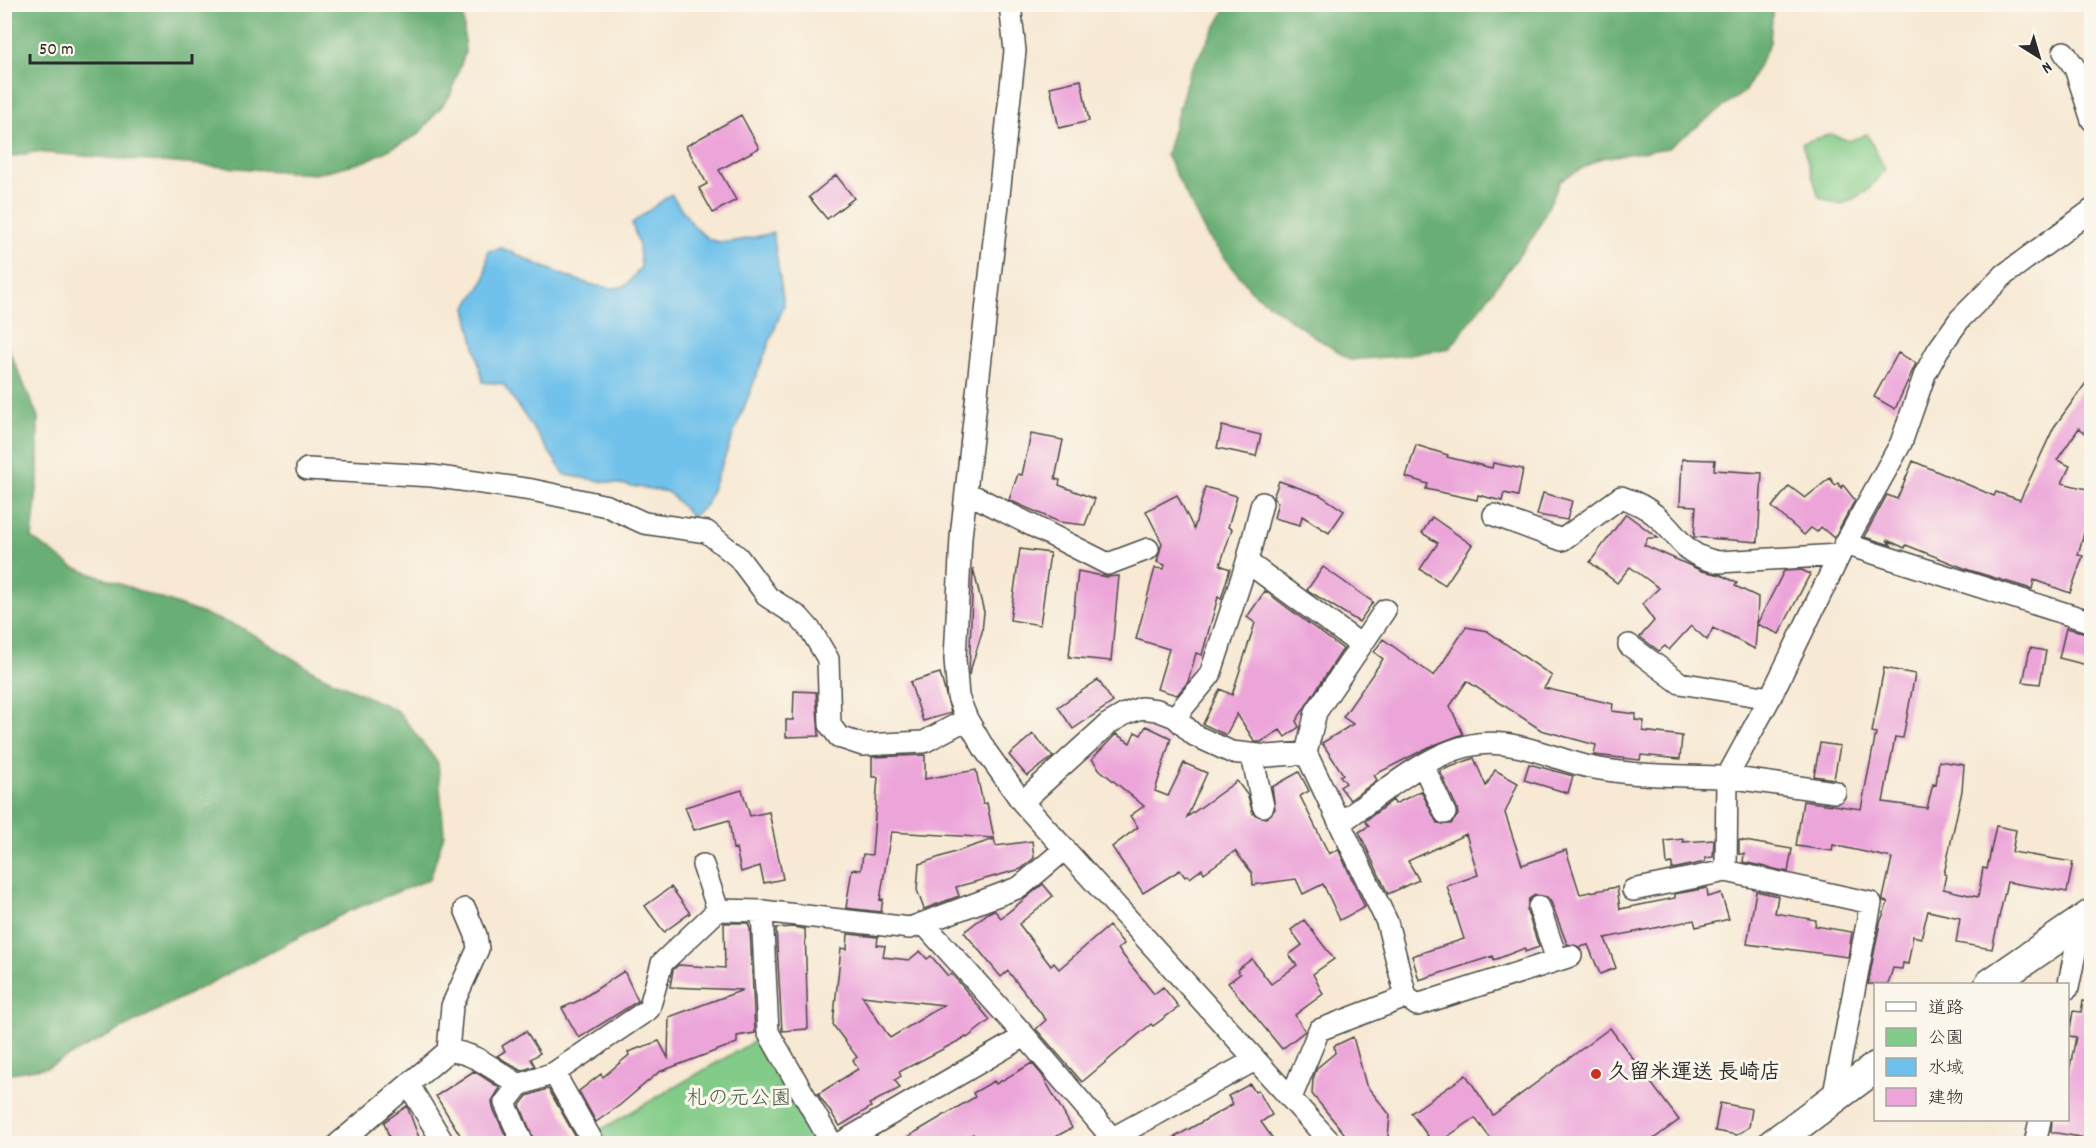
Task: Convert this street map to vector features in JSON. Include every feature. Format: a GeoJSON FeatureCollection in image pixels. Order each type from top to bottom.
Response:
{"type":"FeatureCollection","features":[{"type":"Feature","properties":{"kind":"highway"},"geometry":{"type":"LineString","coordinates":[[1991,983],[2087,917]]}},
{"type":"Feature","properties":{"kind":"highway"},"geometry":{"type":"LineString","coordinates":[[1773,1143],[1874,1068]]}},
{"type":"Feature","properties":{"kind":"street"},"geometry":{"type":"LineString","coordinates":[[1010,4],[1015,51],[966,492],[955,659],[958,697],[967,719],[985,750],[1023,802],[1332,1143]]}},
{"type":"Feature","properties":{"kind":"street"},"geometry":{"type":"LineString","coordinates":[[2064,52],[2075,68],[2091,120]]}},
{"type":"Feature","properties":{"kind":"street"},"geometry":{"type":"LineString","coordinates":[[1726,871],[1727,777],[1770,698],[1842,549],[1900,443],[1925,374],[1960,319],[2022,260],[2088,220]]}},
{"type":"Feature","properties":{"kind":"street"},"geometry":{"type":"LineString","coordinates":[[307,469],[432,476],[532,490],[608,506],[644,522],[707,532],[738,557],[768,597],[799,617],[812,632],[828,659],[830,725],[839,737],[863,745],[924,742],[967,719]]}},
{"type":"Feature","properties":{"kind":"street"},"geometry":{"type":"LineString","coordinates":[[966,492],[1108,564],[1148,549]]}},
{"type":"Feature","properties":{"kind":"street"},"geometry":{"type":"LineString","coordinates":[[1494,515],[1562,540],[1621,497],[1656,516],[1678,542],[1703,560],[1719,562],[1842,549],[2091,622]]}},
{"type":"Feature","properties":{"kind":"street"},"geometry":{"type":"LineString","coordinates":[[1176,717],[1210,675],[1247,562],[1262,503]]}},
{"type":"Feature","properties":{"kind":"street"},"geometry":{"type":"LineString","coordinates":[[1247,562],[1361,645]]}},
{"type":"Feature","properties":{"kind":"street"},"geometry":{"type":"LineString","coordinates":[[1385,610],[1316,712],[1306,753],[1387,922],[1406,997],[1417,1005],[1564,958],[1539,907]]}},
{"type":"Feature","properties":{"kind":"street"},"geometry":{"type":"LineString","coordinates":[[1629,645],[1680,683],[1770,698]]}},
{"type":"Feature","properties":{"kind":"street"},"geometry":{"type":"LineString","coordinates":[[1023,802],[1108,724],[1141,708],[1157,710],[1176,717],[1194,735],[1215,747],[1252,756],[1306,753]]}},
{"type":"Feature","properties":{"kind":"street"},"geometry":{"type":"LineString","coordinates":[[1340,823],[1423,765],[1477,744],[1512,744],[1591,767],[1625,773],[1727,777],[1835,792]]}},
{"type":"Feature","properties":{"kind":"street"},"geometry":{"type":"LineString","coordinates":[[1252,756],[1263,806]]}},
{"type":"Feature","properties":{"kind":"street"},"geometry":{"type":"LineString","coordinates":[[1423,765],[1444,813]]}},
{"type":"Feature","properties":{"kind":"street"},"geometry":{"type":"LineString","coordinates":[[523,1143],[505,1103],[519,1084],[554,1073],[649,1009],[662,963],[718,910],[762,911],[897,927],[924,924],[1020,887],[1065,849]]}},
{"type":"Feature","properties":{"kind":"street"},"geometry":{"type":"LineString","coordinates":[[703,865],[718,910]]}},
{"type":"Feature","properties":{"kind":"street"},"geometry":{"type":"LineString","coordinates":[[1633,890],[1726,871],[1871,903],[1833,1099]]}},
{"type":"Feature","properties":{"kind":"street"},"geometry":{"type":"LineString","coordinates":[[448,1052],[452,1006],[478,949],[476,935],[465,909]]}},
{"type":"Feature","properties":{"kind":"street"},"geometry":{"type":"LineString","coordinates":[[762,911],[768,1032],[832,1143]]}},
{"type":"Feature","properties":{"kind":"street"},"geometry":{"type":"LineString","coordinates":[[2068,983],[2087,917]]}},
{"type":"Feature","properties":{"kind":"street"},"geometry":{"type":"LineString","coordinates":[[924,924],[1025,1036],[1107,1141],[1255,1060]]}},
{"type":"Feature","properties":{"kind":"street"},"geometry":{"type":"LineString","coordinates":[[1292,1098],[1319,1030],[1406,997]]}},
{"type":"Feature","properties":{"kind":"street"},"geometry":{"type":"LineString","coordinates":[[839,1143],[1025,1036]]}},
{"type":"Feature","properties":{"kind":"street"},"geometry":{"type":"LineString","coordinates":[[338,1143],[409,1085],[424,1069],[448,1052],[463,1053],[480,1060],[519,1084]]}},
{"type":"Feature","properties":{"kind":"street"},"geometry":{"type":"LineString","coordinates":[[554,1073],[594,1143]]}},
{"type":"Feature","properties":{"kind":"street"},"geometry":{"type":"LineString","coordinates":[[409,1085],[444,1143]]}},
{"type":"Feature","properties":{"kind":"street"},"geometry":{"type":"LineString","coordinates":[[2035,1143],[2040,1121]]}},
{"type":"Feature","properties":{"kind":"green space"},"geometry":{"type":"Polygon","coordinates":[[[5,4],[463,5],[465,53],[450,96],[418,135],[366,161],[315,174],[34,152],[5,158],[5,4]]]}},
{"type":"Feature","properties":{"kind":"green space"},"geometry":{"type":"Polygon","coordinates":[[[1228,5],[1773,5],[1770,43],[1745,91],[1668,148],[1601,158],[1561,180],[1535,234],[1450,348],[1399,356],[1350,360],[1252,292],[1206,234],[1166,155],[1189,73],[1228,5]]]}},
{"type":"Feature","properties":{"kind":"green space"},"geometry":{"type":"Polygon","coordinates":[[[1831,134],[1849,141],[1867,134],[1885,170],[1866,192],[1841,205],[1819,197],[1802,143],[1831,134]]]}},
{"type":"Feature","properties":{"kind":"green space"},"geometry":{"type":"Polygon","coordinates":[[[5,341],[38,417],[38,480],[32,538],[73,567],[242,628],[315,672],[398,711],[438,763],[444,834],[430,879],[349,911],[48,1067],[5,1074],[5,341]]]}},
{"type":"Feature","properties":{"kind":"green space","name":"札の元公園"},"geometry":{"type":"Polygon","coordinates":[[[756,1040],[814,1141],[809,1144],[608,1143],[600,1130],[756,1040]]]}},
{"type":"Feature","properties":{"kind":"water"},"geometry":{"type":"Polygon","coordinates":[[[671,194],[694,226],[712,240],[735,241],[773,233],[784,305],[706,505],[692,517],[668,492],[565,475],[503,384],[483,382],[466,308],[485,279],[488,251],[502,248],[564,276],[583,282],[600,287],[615,288],[626,285],[641,267],[639,246],[632,223],[671,194]]]}},
{"type":"Feature","properties":{"kind":"building"},"geometry":{"type":"Polygon","coordinates":[[[1081,80],[1089,121],[1059,128],[1050,87],[1081,80]]]}},
{"type":"Feature","properties":{"kind":"building"},"geometry":{"type":"Polygon","coordinates":[[[741,115],[759,148],[719,170],[736,200],[713,213],[699,188],[707,184],[686,146],[741,115]]]}},
{"type":"Feature","properties":{"kind":"building"},"geometry":{"type":"Polygon","coordinates":[[[836,175],[854,198],[827,219],[809,197],[836,175]]]}},
{"type":"Feature","properties":{"kind":"building"},"geometry":{"type":"Polygon","coordinates":[[[1898,353],[1916,363],[1895,409],[1874,397],[1898,353]]]}},
{"type":"Feature","properties":{"kind":"building"},"geometry":{"type":"Polygon","coordinates":[[[2091,376],[2091,437],[2079,428],[2057,460],[2070,466],[2062,483],[2091,490],[2091,507],[2078,555],[2083,556],[2070,593],[2034,580],[2032,589],[2028,588],[1969,570],[1906,545],[1905,548],[1887,540],[1891,545],[1864,537],[1887,495],[1897,499],[1913,461],[1994,496],[1996,492],[2020,500],[2054,427],[2091,376]]]}},
{"type":"Feature","properties":{"kind":"building"},"geometry":{"type":"Polygon","coordinates":[[[1222,426],[1261,435],[1256,456],[1217,448],[1222,426]]]}},
{"type":"Feature","properties":{"kind":"building"},"geometry":{"type":"Polygon","coordinates":[[[1031,434],[1063,440],[1055,479],[1060,480],[1059,485],[1095,499],[1085,525],[1059,522],[1009,500],[1018,474],[1022,475],[1031,434]]]}},
{"type":"Feature","properties":{"kind":"building"},"geometry":{"type":"Polygon","coordinates":[[[1416,445],[1448,455],[1447,457],[1492,468],[1493,463],[1523,469],[1518,496],[1504,493],[1502,501],[1478,495],[1477,500],[1426,489],[1428,484],[1406,477],[1416,445]]]}},
{"type":"Feature","properties":{"kind":"building"},"geometry":{"type":"Polygon","coordinates":[[[1682,459],[1715,460],[1714,470],[1762,473],[1758,542],[1694,537],[1696,506],[1680,505],[1682,459]]]}},
{"type":"Feature","properties":{"kind":"building"},"geometry":{"type":"Polygon","coordinates":[[[1830,478],[1835,485],[1838,483],[1841,488],[1843,485],[1855,500],[1834,538],[1821,527],[1817,532],[1811,528],[1804,535],[1772,507],[1789,486],[1805,498],[1830,478]]]}},
{"type":"Feature","properties":{"kind":"building"},"geometry":{"type":"Polygon","coordinates":[[[1279,481],[1320,495],[1344,511],[1329,533],[1302,516],[1300,525],[1274,518],[1278,502],[1273,498],[1279,481]]]}},
{"type":"Feature","properties":{"kind":"building"},"geometry":{"type":"Polygon","coordinates":[[[1205,487],[1237,496],[1228,527],[1232,529],[1220,565],[1230,569],[1221,599],[1218,597],[1202,655],[1196,653],[1188,682],[1177,695],[1157,689],[1169,649],[1136,639],[1155,568],[1164,569],[1165,565],[1157,562],[1162,543],[1146,511],[1177,495],[1194,529],[1205,487]]]}},
{"type":"Feature","properties":{"kind":"building"},"geometry":{"type":"Polygon","coordinates":[[[1543,493],[1572,501],[1567,520],[1537,515],[1543,493]]]}},
{"type":"Feature","properties":{"kind":"building"},"geometry":{"type":"Polygon","coordinates":[[[1626,514],[1658,538],[1648,538],[1644,545],[1702,571],[1721,575],[1737,583],[1735,586],[1758,597],[1755,649],[1713,628],[1707,640],[1691,626],[1669,650],[1665,646],[1659,651],[1640,637],[1654,621],[1642,604],[1659,588],[1630,567],[1617,583],[1590,562],[1626,514]]]}},
{"type":"Feature","properties":{"kind":"building"},"geometry":{"type":"Polygon","coordinates":[[[1432,517],[1472,545],[1445,585],[1420,569],[1438,543],[1422,533],[1432,517]]]}},
{"type":"Feature","properties":{"kind":"building"},"geometry":{"type":"Polygon","coordinates":[[[1020,549],[1050,553],[1040,625],[1010,620],[1020,549]]]}},
{"type":"Feature","properties":{"kind":"building"},"geometry":{"type":"Polygon","coordinates":[[[1323,567],[1373,602],[1359,622],[1307,590],[1323,567]]]}},
{"type":"Feature","properties":{"kind":"building"},"geometry":{"type":"Polygon","coordinates":[[[973,568],[984,612],[982,632],[969,675],[973,568]]]}},
{"type":"Feature","properties":{"kind":"building"},"geometry":{"type":"Polygon","coordinates":[[[1802,570],[1810,574],[1779,634],[1757,624],[1784,571],[1802,570]]]}},
{"type":"Feature","properties":{"kind":"building"},"geometry":{"type":"Polygon","coordinates":[[[1078,571],[1107,577],[1119,576],[1111,661],[1069,657],[1078,571]]]}},
{"type":"Feature","properties":{"kind":"building"},"geometry":{"type":"Polygon","coordinates":[[[1265,591],[1343,649],[1296,721],[1299,727],[1285,737],[1280,730],[1261,742],[1255,742],[1237,714],[1226,735],[1203,724],[1220,689],[1232,695],[1255,623],[1247,617],[1265,591]]]}},
{"type":"Feature","properties":{"kind":"building"},"geometry":{"type":"Polygon","coordinates":[[[1466,627],[1487,631],[1552,676],[1544,688],[1613,704],[1612,711],[1636,714],[1635,720],[1644,721],[1643,731],[1682,736],[1680,759],[1641,755],[1640,760],[1594,755],[1596,745],[1541,730],[1467,681],[1450,706],[1463,734],[1429,747],[1374,775],[1377,780],[1350,800],[1340,787],[1346,783],[1340,776],[1343,774],[1322,743],[1353,724],[1343,717],[1383,659],[1374,652],[1383,639],[1434,676],[1466,627]]]}},
{"type":"Feature","properties":{"kind":"building"},"geometry":{"type":"Polygon","coordinates":[[[2066,628],[2091,634],[2091,666],[2059,658],[2066,628]]]}},
{"type":"Feature","properties":{"kind":"building"},"geometry":{"type":"Polygon","coordinates":[[[2030,648],[2046,651],[2040,684],[2023,682],[2030,648]]]}},
{"type":"Feature","properties":{"kind":"building"},"geometry":{"type":"Polygon","coordinates":[[[1884,668],[1915,674],[1903,738],[1895,737],[1883,802],[1927,808],[1933,784],[1936,785],[1939,761],[1964,765],[1962,791],[1944,874],[1946,875],[1943,889],[1978,897],[1983,868],[1987,869],[1996,826],[2016,830],[2012,852],[2073,862],[2067,892],[2007,882],[1992,949],[1956,943],[1960,918],[1928,911],[1921,938],[1913,936],[1908,964],[1903,963],[1902,969],[1893,968],[1888,983],[1868,984],[1880,923],[1888,902],[1883,901],[1883,898],[1892,858],[1833,845],[1832,851],[1796,846],[1803,801],[1861,809],[1876,733],[1872,732],[1884,668]]]}},
{"type":"Feature","properties":{"kind":"building"},"geometry":{"type":"Polygon","coordinates":[[[940,673],[951,713],[923,721],[910,682],[940,673]]]}},
{"type":"Feature","properties":{"kind":"building"},"geometry":{"type":"Polygon","coordinates":[[[1098,680],[1113,702],[1073,729],[1058,707],[1098,680]]]}},
{"type":"Feature","properties":{"kind":"building"},"geometry":{"type":"Polygon","coordinates":[[[794,691],[816,692],[819,736],[786,737],[786,720],[793,720],[794,691]]]}},
{"type":"Feature","properties":{"kind":"building"},"geometry":{"type":"Polygon","coordinates":[[[1146,726],[1171,738],[1155,791],[1168,796],[1184,763],[1207,773],[1187,817],[1237,781],[1248,796],[1253,814],[1266,818],[1275,809],[1272,787],[1299,772],[1309,791],[1300,796],[1329,854],[1338,849],[1365,907],[1340,920],[1323,884],[1303,894],[1296,879],[1253,885],[1252,873],[1235,851],[1204,873],[1202,869],[1190,878],[1188,875],[1185,877],[1180,870],[1143,893],[1112,847],[1138,827],[1130,816],[1144,806],[1100,770],[1092,759],[1116,734],[1130,743],[1135,732],[1141,735],[1146,726]]]}},
{"type":"Feature","properties":{"kind":"building"},"geometry":{"type":"Polygon","coordinates":[[[1033,734],[1053,757],[1027,776],[1009,755],[1033,734]]]}},
{"type":"Feature","properties":{"kind":"building"},"geometry":{"type":"Polygon","coordinates":[[[1820,743],[1840,746],[1834,779],[1814,776],[1820,743]]]}},
{"type":"Feature","properties":{"kind":"building"},"geometry":{"type":"Polygon","coordinates":[[[925,755],[925,779],[976,770],[983,804],[987,803],[994,838],[891,832],[880,900],[883,899],[881,912],[846,908],[852,869],[861,870],[863,854],[872,855],[878,777],[872,777],[872,757],[925,755]]]}},
{"type":"Feature","properties":{"kind":"building"},"geometry":{"type":"Polygon","coordinates":[[[1474,758],[1486,786],[1495,770],[1518,783],[1505,813],[1522,865],[1566,850],[1580,894],[1617,887],[1620,909],[1675,898],[1675,894],[1707,888],[1708,897],[1721,893],[1729,919],[1696,927],[1694,920],[1605,938],[1616,968],[1600,974],[1588,945],[1580,947],[1567,944],[1551,902],[1547,897],[1535,895],[1529,899],[1527,911],[1539,947],[1525,952],[1525,948],[1494,960],[1493,956],[1419,980],[1412,956],[1464,939],[1447,886],[1478,875],[1466,834],[1408,861],[1419,880],[1388,894],[1359,832],[1369,826],[1365,821],[1393,800],[1395,804],[1421,791],[1437,823],[1451,824],[1458,815],[1457,808],[1440,771],[1474,758]]]}},
{"type":"Feature","properties":{"kind":"building"},"geometry":{"type":"Polygon","coordinates":[[[1529,764],[1573,776],[1568,793],[1524,780],[1529,764]]]}},
{"type":"Feature","properties":{"kind":"building"},"geometry":{"type":"Polygon","coordinates":[[[742,790],[750,816],[769,812],[783,879],[764,883],[760,866],[741,872],[736,848],[733,849],[729,820],[694,830],[685,807],[742,790]]]}},
{"type":"Feature","properties":{"kind":"building"},"geometry":{"type":"Polygon","coordinates":[[[994,839],[996,846],[1032,841],[1034,858],[1021,869],[956,887],[959,896],[924,909],[917,890],[919,864],[994,839]]]}},
{"type":"Feature","properties":{"kind":"building"},"geometry":{"type":"Polygon","coordinates":[[[1683,839],[1683,842],[1714,840],[1713,857],[1705,858],[1705,862],[1672,869],[1672,863],[1667,864],[1665,841],[1683,839]]]}},
{"type":"Feature","properties":{"kind":"building"},"geometry":{"type":"Polygon","coordinates":[[[1739,840],[1792,849],[1788,872],[1743,862],[1744,854],[1739,854],[1739,840]]]}},
{"type":"Feature","properties":{"kind":"building"},"geometry":{"type":"Polygon","coordinates":[[[1043,884],[1053,896],[1019,924],[1051,966],[1054,963],[1059,969],[1109,926],[1124,944],[1118,949],[1154,994],[1163,987],[1179,1007],[1153,1026],[1151,1024],[1082,1082],[1036,1029],[1046,1020],[1008,971],[1001,977],[964,932],[994,910],[1001,918],[1043,884]]]}},
{"type":"Feature","properties":{"kind":"building"},"geometry":{"type":"Polygon","coordinates":[[[671,887],[690,913],[664,932],[645,906],[671,887]]]}},
{"type":"Feature","properties":{"kind":"building"},"geometry":{"type":"Polygon","coordinates":[[[1756,891],[1778,896],[1775,913],[1816,920],[1815,926],[1852,932],[1848,957],[1747,944],[1756,891]]]}},
{"type":"Feature","properties":{"kind":"building"},"geometry":{"type":"Polygon","coordinates":[[[1304,920],[1334,959],[1313,974],[1323,994],[1295,1015],[1305,1031],[1282,1049],[1228,983],[1240,974],[1237,970],[1252,959],[1271,984],[1297,965],[1289,955],[1302,945],[1291,930],[1304,920]]]}},
{"type":"Feature","properties":{"kind":"building"},"geometry":{"type":"Polygon","coordinates":[[[724,923],[748,923],[750,929],[755,1033],[737,1036],[737,1043],[659,1072],[596,1122],[579,1091],[601,1074],[603,1077],[629,1055],[628,1052],[659,1041],[668,1058],[669,1017],[743,990],[670,987],[673,970],[678,965],[725,968],[724,923]]]}},
{"type":"Feature","properties":{"kind":"building"},"geometry":{"type":"Polygon","coordinates":[[[776,928],[805,929],[808,1029],[782,1031],[776,928]]]}},
{"type":"Feature","properties":{"kind":"building"},"geometry":{"type":"Polygon","coordinates":[[[848,934],[878,937],[877,945],[885,946],[883,957],[909,960],[920,951],[927,959],[931,956],[948,976],[951,974],[958,981],[990,1020],[967,1038],[899,1072],[901,1076],[895,1080],[900,1088],[869,1104],[871,1107],[840,1126],[818,1094],[858,1069],[853,1060],[857,1057],[833,1025],[841,948],[847,949],[848,934]],[[862,996],[890,1038],[944,1005],[862,996]]]}},
{"type":"Feature","properties":{"kind":"building"},"geometry":{"type":"Polygon","coordinates":[[[624,971],[638,1001],[579,1038],[562,1008],[580,1000],[624,971]]]}},
{"type":"Feature","properties":{"kind":"building"},"geometry":{"type":"Polygon","coordinates":[[[2083,1001],[2091,1002],[2091,1139],[2051,1132],[2052,1121],[2069,1121],[2069,1072],[2076,1037],[2069,1036],[2073,1011],[2081,1012],[2083,1001]]]}},
{"type":"Feature","properties":{"kind":"building","name":"久留米運送 長崎店"},"geometry":{"type":"Polygon","coordinates":[[[1610,1028],[1679,1120],[1648,1143],[1494,1143],[1475,1118],[1438,1143],[1433,1143],[1411,1113],[1466,1075],[1493,1115],[1610,1028]]]}},
{"type":"Feature","properties":{"kind":"building"},"geometry":{"type":"Polygon","coordinates":[[[526,1031],[540,1053],[531,1059],[535,1066],[521,1071],[497,1056],[505,1051],[502,1046],[526,1031]]]}},
{"type":"Feature","properties":{"kind":"building"},"geometry":{"type":"Polygon","coordinates":[[[1353,1037],[1366,1085],[1390,1115],[1388,1137],[1379,1143],[1352,1143],[1312,1094],[1313,1079],[1317,1068],[1335,1053],[1334,1046],[1353,1037]]]}},
{"type":"Feature","properties":{"kind":"building"},"geometry":{"type":"Polygon","coordinates":[[[1032,1063],[1042,1075],[1072,1128],[1044,1143],[978,1143],[973,1134],[957,1143],[897,1143],[975,1097],[973,1093],[994,1081],[996,1084],[1032,1063]]]}},
{"type":"Feature","properties":{"kind":"building"},"geometry":{"type":"Polygon","coordinates":[[[474,1071],[500,1088],[492,1101],[493,1108],[509,1143],[465,1143],[436,1096],[474,1071]]]}},
{"type":"Feature","properties":{"kind":"building"},"geometry":{"type":"Polygon","coordinates":[[[1250,1084],[1255,1092],[1258,1090],[1272,1115],[1261,1122],[1276,1143],[1164,1143],[1233,1104],[1228,1096],[1250,1084]]]}},
{"type":"Feature","properties":{"kind":"building"},"geometry":{"type":"Polygon","coordinates":[[[547,1089],[579,1143],[535,1143],[520,1105],[527,1096],[547,1089]]]}},
{"type":"Feature","properties":{"kind":"building"},"geometry":{"type":"Polygon","coordinates":[[[1720,1103],[1752,1109],[1749,1127],[1737,1135],[1715,1131],[1720,1103]]]}},
{"type":"Feature","properties":{"kind":"building"},"geometry":{"type":"Polygon","coordinates":[[[407,1106],[421,1143],[391,1143],[384,1122],[407,1106]]]}},
{"type":"Feature","properties":{"kind":"place","name":"久留米運送 長崎店"},"geometry":{"type":"Point","coordinates":[1596,1074]}}]}
